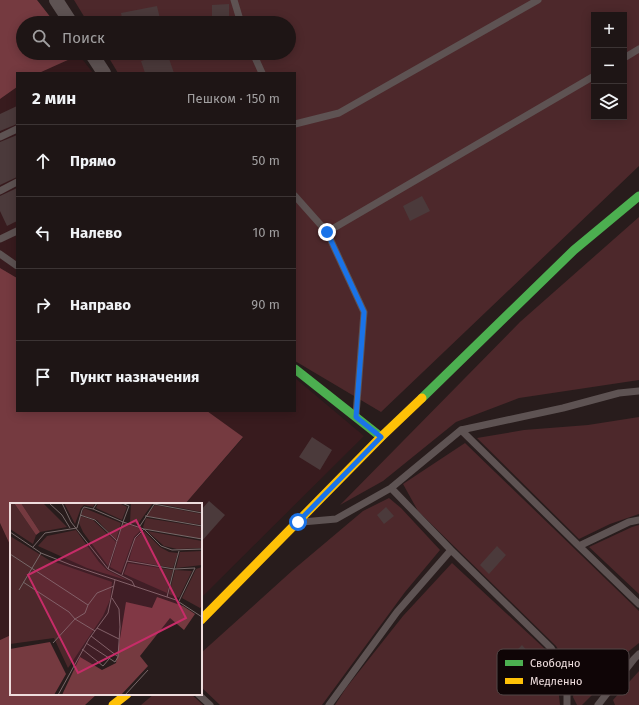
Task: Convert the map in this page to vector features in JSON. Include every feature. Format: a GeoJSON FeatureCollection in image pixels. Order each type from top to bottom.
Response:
{"type":"FeatureCollection","features":[{"type":"Feature","properties":{"kind":"main road"},"geometry":{"type":"LineString","coordinates":[[202,619],[381,437],[574,250],[639,196]]}},
{"type":"Feature","properties":{"kind":"main road"},"geometry":{"type":"LineString","coordinates":[[296,371],[381,437]]}},
{"type":"Feature","properties":{"kind":"main road"},"geometry":{"type":"LineString","coordinates":[[113,705],[126,696]]}},
{"type":"Feature","properties":{"kind":"street"},"geometry":{"type":"LineString","coordinates":[[56,0],[66,16]]}},
{"type":"Feature","properties":{"kind":"street"},"geometry":{"type":"LineString","coordinates":[[96,60],[103,72]]}},
{"type":"Feature","properties":{"kind":"lane"},"geometry":{"type":"LineString","coordinates":[[234,0],[239,16]]}},
{"type":"Feature","properties":{"kind":"lane"},"geometry":{"type":"LineString","coordinates":[[296,124],[339,113],[538,0]]}},
{"type":"Feature","properties":{"kind":"lane"},"geometry":{"type":"LineString","coordinates":[[627,56],[639,49]]}},
{"type":"Feature","properties":{"kind":"lane"},"geometry":{"type":"LineString","coordinates":[[256,60],[262,72]]}},
{"type":"Feature","properties":{"kind":"lane"},"geometry":{"type":"LineString","coordinates":[[327,232],[591,78]]}},
{"type":"Feature","properties":{"kind":"lane"},"geometry":{"type":"LineString","coordinates":[[0,137],[16,129]]}},
{"type":"Feature","properties":{"kind":"lane"},"geometry":{"type":"LineString","coordinates":[[0,191],[16,183]]}},
{"type":"Feature","properties":{"kind":"lane"},"geometry":{"type":"LineString","coordinates":[[296,197],[327,232],[364,312],[356,417]]}},
{"type":"Feature","properties":{"kind":"lane"},"geometry":{"type":"LineString","coordinates":[[0,239],[16,231]]}},
{"type":"Feature","properties":{"kind":"lane"},"geometry":{"type":"LineString","coordinates":[[0,254],[16,265]]}},
{"type":"Feature","properties":{"kind":"lane"},"geometry":{"type":"LineString","coordinates":[[298,522],[336,520],[391,488],[461,430],[563,408],[619,393],[639,391]]}},
{"type":"Feature","properties":{"kind":"lane"},"geometry":{"type":"LineString","coordinates":[[461,430],[639,604]]}},
{"type":"Feature","properties":{"kind":"lane"},"geometry":{"type":"LineString","coordinates":[[391,488],[451,550],[552,649]]}},
{"type":"Feature","properties":{"kind":"lane"},"geometry":{"type":"LineString","coordinates":[[579,546],[629,522],[639,520]]}},
{"type":"Feature","properties":{"kind":"lane"},"geometry":{"type":"LineString","coordinates":[[329,705],[398,612],[451,550]]}},
{"type":"Feature","properties":{"kind":"lane"},"geometry":{"type":"LineString","coordinates":[[629,665],[639,654]]}},
{"type":"Feature","properties":{"kind":"lane"},"geometry":{"type":"LineString","coordinates":[[199,695],[210,705]]}},
{"type":"Feature","properties":{"kind":"lane"},"geometry":{"type":"LineString","coordinates":[[567,695],[568,705]]}},
{"type":"Feature","properties":{"kind":"lane"},"geometry":{"type":"LineString","coordinates":[[598,705],[606,695]]}},
{"type":"Feature","properties":{"kind":"shaded area"},"geometry":{"type":"Polygon","coordinates":[[[0,0],[37,0],[50,16],[16,16],[16,60],[68,60],[41,72],[16,72],[16,88],[0,99],[0,0]]]}},
{"type":"Feature","properties":{"kind":"shaded area"},"geometry":{"type":"Polygon","coordinates":[[[74,0],[639,0],[639,166],[381,412],[296,362],[296,72],[117,72],[110,60],[296,60],[296,16],[84,16],[74,0]]]}},
{"type":"Feature","properties":{"kind":"shaded area"},"geometry":{"type":"Polygon","coordinates":[[[68,60],[83,60],[92,72],[41,72],[68,60]]]}},
{"type":"Feature","properties":{"kind":"shaded area"},"geometry":{"type":"Polygon","coordinates":[[[16,88],[16,277],[0,268],[0,99],[16,88]]]}},
{"type":"Feature","properties":{"kind":"shaded area"},"geometry":{"type":"Polygon","coordinates":[[[639,217],[639,380],[519,398],[456,422],[383,481],[340,505],[520,322],[639,217]]]}},
{"type":"Feature","properties":{"kind":"shaded area"},"geometry":{"type":"Polygon","coordinates":[[[0,268],[16,277],[16,412],[208,412],[243,437],[186,503],[10,503],[10,545],[0,523],[0,268]]]}},
{"type":"Feature","properties":{"kind":"shaded area"},"geometry":{"type":"Polygon","coordinates":[[[296,379],[364,436],[202,597],[202,503],[186,503],[243,438],[208,412],[296,412],[296,379]]]}},
{"type":"Feature","properties":{"kind":"shaded area"},"geometry":{"type":"Polygon","coordinates":[[[639,417],[639,514],[610,524],[579,539],[477,438],[524,430],[588,425],[639,417]]]}},
{"type":"Feature","properties":{"kind":"shaded area"},"geometry":{"type":"Polygon","coordinates":[[[465,443],[639,611],[639,643],[629,651],[629,649],[558,649],[418,511],[403,484],[465,443]]]}},
{"type":"Feature","properties":{"kind":"shaded area"},"geometry":{"type":"Polygon","coordinates":[[[389,498],[401,508],[440,550],[405,592],[322,705],[220,705],[202,688],[202,652],[293,570],[363,511],[389,498]]]}},
{"type":"Feature","properties":{"kind":"shaded area"},"geometry":{"type":"Polygon","coordinates":[[[0,523],[10,545],[10,635],[0,640],[0,523]]]}},
{"type":"Feature","properties":{"kind":"shaded area"},"geometry":{"type":"Polygon","coordinates":[[[639,525],[639,594],[589,547],[639,525]]]}},
{"type":"Feature","properties":{"kind":"shaded area"},"geometry":{"type":"Polygon","coordinates":[[[452,563],[545,649],[497,649],[497,695],[559,695],[560,705],[335,705],[346,688],[403,616],[452,563]]]}},
{"type":"Feature","properties":{"kind":"shaded area"},"geometry":{"type":"Polygon","coordinates":[[[10,635],[10,695],[96,695],[85,705],[0,705],[0,640],[10,635]]]}},
{"type":"Feature","properties":{"kind":"shaded area"},"geometry":{"type":"Polygon","coordinates":[[[639,671],[639,705],[615,705],[613,700],[617,695],[629,695],[629,682],[639,671]]]}},
{"type":"Feature","properties":{"kind":"shaded area"},"geometry":{"type":"Polygon","coordinates":[[[153,695],[192,695],[203,705],[141,705],[153,695]]]}},
{"type":"Feature","properties":{"kind":"shaded area"},"geometry":{"type":"Polygon","coordinates":[[[573,695],[592,695],[582,705],[577,705],[573,695]]]}},
{"type":"Feature","properties":{"kind":"building"},"geometry":{"type":"Polygon","coordinates":[[[229,4],[229,16],[212,16],[212,5],[229,4]]]}},
{"type":"Feature","properties":{"kind":"building"},"geometry":{"type":"Polygon","coordinates":[[[157,6],[159,16],[122,16],[121,13],[157,6]]]}},
{"type":"Feature","properties":{"kind":"building"},"geometry":{"type":"Polygon","coordinates":[[[169,60],[174,72],[145,72],[141,61],[169,60]]]}},
{"type":"Feature","properties":{"kind":"building"},"geometry":{"type":"Polygon","coordinates":[[[16,106],[16,124],[0,131],[0,114],[16,106]]]}},
{"type":"Feature","properties":{"kind":"building"},"geometry":{"type":"Polygon","coordinates":[[[16,135],[16,177],[0,185],[0,142],[16,135]]]}},
{"type":"Feature","properties":{"kind":"building"},"geometry":{"type":"Polygon","coordinates":[[[16,188],[16,222],[7,226],[0,211],[0,196],[16,188]]]}},
{"type":"Feature","properties":{"kind":"building"},"geometry":{"type":"Polygon","coordinates":[[[422,196],[430,211],[410,221],[403,206],[422,196]]]}},
{"type":"Feature","properties":{"kind":"building"},"geometry":{"type":"Polygon","coordinates":[[[312,437],[332,450],[320,470],[299,457],[312,437]]]}},
{"type":"Feature","properties":{"kind":"building"},"geometry":{"type":"Polygon","coordinates":[[[209,501],[225,515],[202,541],[202,509],[209,501]]]}},
{"type":"Feature","properties":{"kind":"building"},"geometry":{"type":"Polygon","coordinates":[[[386,507],[394,516],[384,524],[377,515],[386,507]]]}},
{"type":"Feature","properties":{"kind":"building"},"geometry":{"type":"Polygon","coordinates":[[[497,546],[506,555],[489,574],[480,565],[497,546]]]}},
{"type":"Feature","properties":{"kind":"building"},"geometry":{"type":"Polygon","coordinates":[[[522,645],[526,649],[518,649],[522,645]]]}},
{"type":"Feature","properties":{"kind":"traffic: fast"},"geometry":{"type":"LineString","coordinates":[[422,398],[574,250],[639,196]]}},
{"type":"Feature","properties":{"kind":"traffic: fast"},"geometry":{"type":"LineString","coordinates":[[296,370],[381,437]]}},
{"type":"Feature","properties":{"kind":"traffic: slow"},"geometry":{"type":"LineString","coordinates":[[202,619],[381,437],[422,398]]}},
{"type":"Feature","properties":{"kind":"traffic: slow"},"geometry":{"type":"LineString","coordinates":[[113,705],[126,695]]}},
{"type":"Feature","properties":{"kind":"route"},"geometry":{"type":"LineString","coordinates":[[298,522],[381,437],[356,417],[364,312],[327,232]]}}]}
